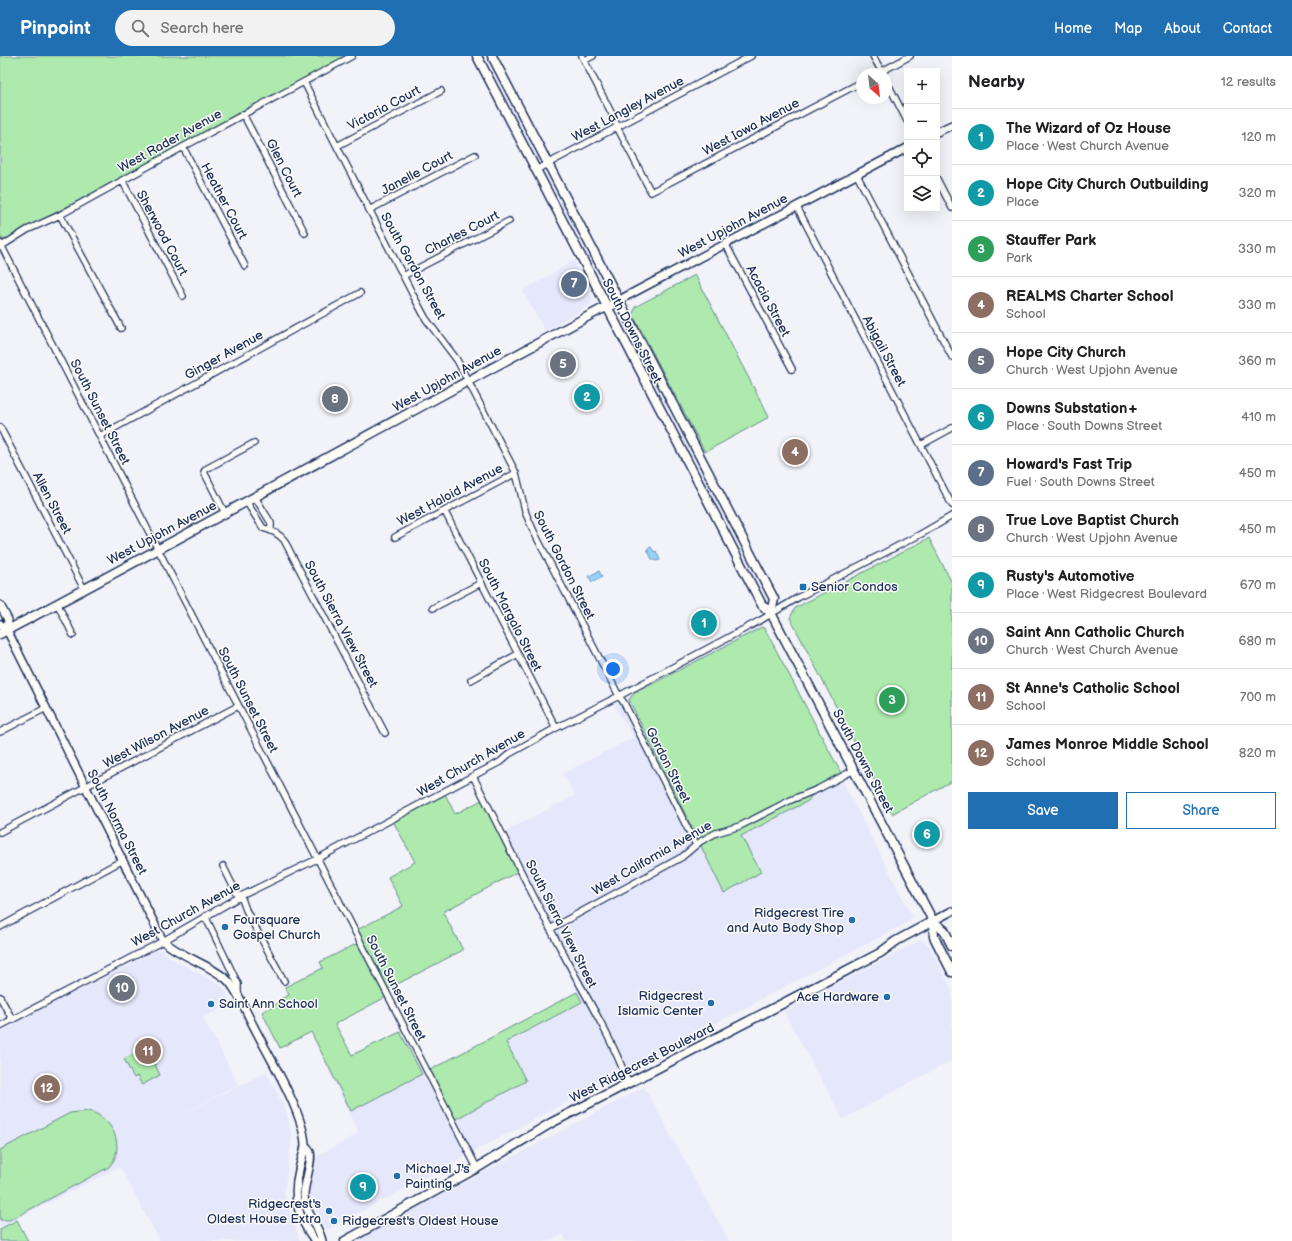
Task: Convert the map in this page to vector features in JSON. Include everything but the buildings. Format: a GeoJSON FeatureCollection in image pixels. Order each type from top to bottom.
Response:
{"type":"FeatureCollection","features":[{"type":"Feature","properties":{"kind":"main road","name":"South Downs Street"},"geometry":{"type":"LineString","coordinates":[[477,56],[762,605],[772,613],[932,921]]}},
{"type":"Feature","properties":{"kind":"main road","name":"South Downs Street"},"geometry":{"type":"LineString","coordinates":[[492,56],[774,599],[772,613]]}},
{"type":"Feature","properties":{"kind":"main road","name":"West Upjohn Avenue"},"geometry":{"type":"LineString","coordinates":[[3,632],[468,380],[606,307],[619,302]]}},
{"type":"Feature","properties":{"kind":"main road"},"geometry":{"type":"LineString","coordinates":[[932,921],[944,930],[952,946]]}},
{"type":"Feature","properties":{"kind":"main road"},"geometry":{"type":"LineString","coordinates":[[932,921],[934,937],[952,972]]}},
{"type":"Feature","properties":{"kind":"main road","name":"West Ridgecrest Boulevard"},"geometry":{"type":"LineString","coordinates":[[345,1241],[477,1168],[551,1123],[880,953],[896,941],[932,921]]}},
{"type":"Feature","properties":{"kind":"street","name":"West Rader Avenue"},"geometry":{"type":"LineString","coordinates":[[1,245],[27,230],[60,215],[352,56]]}},
{"type":"Feature","properties":{"kind":"street"},"geometry":{"type":"LineString","coordinates":[[592,56],[584,58],[616,120],[617,128]]}},
{"type":"Feature","properties":{"kind":"street","name":"West Langley Avenue"},"geometry":{"type":"LineString","coordinates":[[536,170],[548,165],[751,56]]}},
{"type":"Feature","properties":{"kind":"street"},"geometry":{"type":"LineString","coordinates":[[873,56],[878,68]]}},
{"type":"Feature","properties":{"kind":"street"},"geometry":{"type":"LineString","coordinates":[[889,68],[910,56]]}},
{"type":"Feature","properties":{"kind":"street","name":"South Gordon Street"},"geometry":{"type":"LineString","coordinates":[[304,82],[426,319],[457,360],[516,473],[526,514],[619,696]]}},
{"type":"Feature","properties":{"kind":"street","name":"West Iowa Avenue"},"geometry":{"type":"LineString","coordinates":[[617,128],[651,192],[856,85]]}},
{"type":"Feature","properties":{"kind":"street","name":"Victoria Court"},"geometry":{"type":"LineString","coordinates":[[336,146],[441,91]]}},
{"type":"Feature","properties":{"kind":"street"},"geometry":{"type":"LineString","coordinates":[[892,92],[904,115]]}},
{"type":"Feature","properties":{"kind":"street","name":"Glen Court"},"geometry":{"type":"LineString","coordinates":[[243,114],[305,233]]}},
{"type":"Feature","properties":{"kind":"street"},"geometry":{"type":"LineString","coordinates":[[940,131],[952,125]]}},
{"type":"Feature","properties":{"kind":"street","name":"Heather Court"},"geometry":{"type":"LineString","coordinates":[[183,147],[245,266]]}},
{"type":"Feature","properties":{"kind":"street","name":"West Upjohn Avenue"},"geometry":{"type":"LineString","coordinates":[[619,302],[625,297],[725,243],[904,150]]}},
{"type":"Feature","properties":{"kind":"street","name":"Janelle Court"},"geometry":{"type":"LineString","coordinates":[[369,210],[474,155]]}},
{"type":"Feature","properties":{"kind":"street"},"geometry":{"type":"LineString","coordinates":[[857,175],[952,357]]}},
{"type":"Feature","properties":{"kind":"street","name":"Sherwood Court"},"geometry":{"type":"LineString","coordinates":[[122,180],[183,296]]}},
{"type":"Feature","properties":{"kind":"street"},"geometry":{"type":"LineString","coordinates":[[940,185],[952,208]]}},
{"type":"Feature","properties":{"kind":"street","name":"Abigail Street"},"geometry":{"type":"LineString","coordinates":[[796,206],[952,505]]}},
{"type":"Feature","properties":{"kind":"street"},"geometry":{"type":"LineString","coordinates":[[60,215],[121,328]]}},
{"type":"Feature","properties":{"kind":"street","name":"Charles Court"},"geometry":{"type":"LineString","coordinates":[[403,276],[509,221]]}},
{"type":"Feature","properties":{"kind":"street","name":"Acacia Street"},"geometry":{"type":"LineString","coordinates":[[725,243],[792,369]]}},
{"type":"Feature","properties":{"kind":"street","name":"South Sunset Street"},"geometry":{"type":"LineString","coordinates":[[1,245],[477,1168]]}},
{"type":"Feature","properties":{"kind":"street","name":"Ginger Avenue"},"geometry":{"type":"LineString","coordinates":[[100,436],[360,293]]}},
{"type":"Feature","properties":{"kind":"street","name":"Allen Street"},"geometry":{"type":"LineString","coordinates":[[0,427],[84,589]]}},
{"type":"Feature","properties":{"kind":"street"},"geometry":{"type":"LineString","coordinates":[[921,445],[952,428]]}},
{"type":"Feature","properties":{"kind":"street"},"geometry":{"type":"LineString","coordinates":[[225,513],[204,472],[206,469],[254,443]]}},
{"type":"Feature","properties":{"kind":"street","name":"West Haloid Avenue"},"geometry":{"type":"LineString","coordinates":[[395,537],[445,512],[516,473]]}},
{"type":"Feature","properties":{"kind":"street","name":"South Sierra View Street"},"geometry":{"type":"LineString","coordinates":[[255,496],[271,522],[271,530]]}},
{"type":"Feature","properties":{"kind":"street","name":"South Sierra View Street"},"geometry":{"type":"LineString","coordinates":[[246,501],[263,528],[280,535],[284,540],[385,733]]}},
{"type":"Feature","properties":{"kind":"street","name":"South Margalo Street"},"geometry":{"type":"LineString","coordinates":[[445,512],[556,728]]}},
{"type":"Feature","properties":{"kind":"street","name":"West Church Avenue"},"geometry":{"type":"LineString","coordinates":[[0,1026],[163,941],[241,896],[317,859],[500,762],[509,754],[556,728],[761,620],[817,587],[921,534],[952,516]]}},
{"type":"Feature","properties":{"kind":"street"},"geometry":{"type":"LineString","coordinates":[[433,608],[481,583]]}},
{"type":"Feature","properties":{"kind":"street"},"geometry":{"type":"LineString","coordinates":[[57,604],[73,635]]}},
{"type":"Feature","properties":{"kind":"street","name":"South Norma Street"},"geometry":{"type":"LineString","coordinates":[[0,605],[8,620],[3,632]]}},
{"type":"Feature","properties":{"kind":"street","name":"South Norma Street"},"geometry":{"type":"LineString","coordinates":[[0,624],[3,632],[46,708],[163,941],[182,954],[227,979],[238,995],[287,1092],[302,1128],[305,1145],[295,1189],[301,1217],[315,1241]]}},
{"type":"Feature","properties":{"kind":"street"},"geometry":{"type":"LineString","coordinates":[[471,680],[518,654]]}},
{"type":"Feature","properties":{"kind":"street","name":"Gordon Street"},"geometry":{"type":"LineString","coordinates":[[619,696],[624,703],[696,845]]}},
{"type":"Feature","properties":{"kind":"street","name":"West Wilson Avenue"},"geometry":{"type":"LineString","coordinates":[[0,832],[238,706]]}},
{"type":"Feature","properties":{"kind":"street"},"geometry":{"type":"LineString","coordinates":[[0,732],[46,708]]}},
{"type":"Feature","properties":{"kind":"street","name":"West California Avenue"},"geometry":{"type":"LineString","coordinates":[[550,929],[682,857],[701,841],[716,833],[740,826],[854,770]]}},
{"type":"Feature","properties":{"kind":"street","name":"South Sierra View Street"},"geometry":{"type":"LineString","coordinates":[[473,776],[550,929],[598,1019],[628,1083]]}},
{"type":"Feature","properties":{"kind":"street"},"geometry":{"type":"LineString","coordinates":[[0,927],[123,860]]}},
{"type":"Feature","properties":{"kind":"street"},"geometry":{"type":"LineString","coordinates":[[223,866],[237,894],[241,896],[246,910],[284,982]]}},
{"type":"Feature","properties":{"kind":"street","name":"West Ridgecrest Boulevard"},"geometry":{"type":"LineString","coordinates":[[932,921],[952,911]]}},
{"type":"Feature","properties":{"kind":"street","name":"South Norma Street"},"geometry":{"type":"LineString","coordinates":[[205,916],[238,984],[238,995]]}},
{"type":"Feature","properties":{"kind":"street"},"geometry":{"type":"LineString","coordinates":[[0,997],[12,1019]]}},
{"type":"Feature","properties":{"kind":"street","name":"South Norma Street"},"geometry":{"type":"LineString","coordinates":[[305,1145],[310,1151],[311,1159],[307,1173],[304,1200],[320,1232],[322,1241]]}},
{"type":"Feature","properties":{"kind":"shaded area"},"geometry":{"type":"Polygon","coordinates":[[[573,261],[593,299],[590,305],[545,331],[523,291],[573,261]]]}},
{"type":"Feature","properties":{"kind":"shaded area"},"geometry":{"type":"Polygon","coordinates":[[[758,628],[764,629],[912,916],[910,921],[632,1067],[329,1229],[325,1228],[313,1205],[309,1189],[319,1155],[359,1133],[328,1070],[400,1032],[428,1085],[583,1002],[497,836],[575,795],[562,774],[634,737],[614,705],[758,628]]]}},
{"type":"Feature","properties":{"kind":"shaded area"},"geometry":{"type":"Polygon","coordinates":[[[921,940],[928,944],[952,990],[952,1060],[843,1119],[784,1012],[921,940]]]}},
{"type":"Feature","properties":{"kind":"shaded area"},"geometry":{"type":"Polygon","coordinates":[[[160,949],[169,957],[222,986],[231,1003],[203,1018],[238,1084],[176,1117],[266,1072],[285,1108],[292,1137],[284,1192],[300,1241],[160,1241],[120,1167],[0,1227],[0,1032],[160,949]]]}},
{"type":"Feature","properties":{"kind":"shaded area"},"geometry":{"type":"Polygon","coordinates":[[[644,1087],[729,1241],[567,1241],[563,1234],[550,1241],[355,1241],[644,1087]]]}},
{"type":"Feature","properties":{"kind":"green space"},"geometry":{"type":"Polygon","coordinates":[[[0,56],[347,56],[3,241],[0,235],[0,56]]]}},
{"type":"Feature","properties":{"kind":"green space"},"geometry":{"type":"Polygon","coordinates":[[[695,275],[769,417],[705,452],[633,315],[635,307],[695,275]]]}},
{"type":"Feature","properties":{"kind":"green space"},"geometry":{"type":"Polygon","coordinates":[[[929,538],[952,583],[952,781],[892,814],[790,618],[795,608],[929,538]]]}},
{"type":"Feature","properties":{"kind":"green space"},"geometry":{"type":"Polygon","coordinates":[[[762,627],[765,629],[841,773],[827,782],[811,796],[808,801],[741,836],[761,872],[724,893],[629,700],[633,694],[762,627]]]}},
{"type":"Feature","properties":{"kind":"green space"},"geometry":{"type":"Polygon","coordinates":[[[445,794],[455,814],[482,800],[519,871],[443,912],[463,950],[388,989],[357,930],[403,906],[388,877],[415,862],[393,821],[445,794]]]}},
{"type":"Feature","properties":{"kind":"green space"},"geometry":{"type":"Polygon","coordinates":[[[358,943],[386,997],[335,1024],[352,1055],[400,1032],[422,1074],[351,1111],[311,1032],[280,1048],[262,1012],[282,1001],[281,999],[289,995],[285,987],[323,968],[320,962],[358,943]]]}},
{"type":"Feature","properties":{"kind":"green space"},"geometry":{"type":"Polygon","coordinates":[[[577,992],[582,1002],[506,1042],[526,1081],[454,1120],[428,1071],[577,992]]]}},
{"type":"Feature","properties":{"kind":"green space"},"geometry":{"type":"Polygon","coordinates":[[[147,1047],[160,1075],[142,1085],[137,1076],[134,1078],[124,1059],[147,1047]]]}},
{"type":"Feature","properties":{"kind":"green space"},"geometry":{"type":"Polygon","coordinates":[[[88,1111],[97,1114],[104,1119],[114,1133],[117,1142],[117,1151],[109,1167],[14,1218],[9,1220],[0,1220],[0,1150],[70,1113],[88,1111]]]}},
{"type":"Feature","properties":{"kind":"green space"},"geometry":{"type":"Polygon","coordinates":[[[17,1220],[28,1241],[0,1241],[0,1229],[17,1220]]]}},
{"type":"Feature","properties":{"kind":"water"},"geometry":{"type":"Polygon","coordinates":[[[651,547],[654,552],[656,551],[660,560],[656,561],[652,559],[647,549],[651,547]]]}},
{"type":"Feature","properties":{"kind":"water"},"geometry":{"type":"Polygon","coordinates":[[[599,571],[602,577],[592,582],[589,576],[599,571]]]}},
{"type":"Feature","properties":{"kind":"place","name":"Howard's Fast Trip"},"geometry":{"type":"Point","coordinates":[574,284]}},
{"type":"Feature","properties":{"kind":"place","name":"Hope City Church"},"geometry":{"type":"Point","coordinates":[563,364]}},
{"type":"Feature","properties":{"kind":"place","name":"Hope City Church Outbuilding"},"geometry":{"type":"Point","coordinates":[587,397]}},
{"type":"Feature","properties":{"kind":"place","name":"True Love Baptist Church"},"geometry":{"type":"Point","coordinates":[335,399]}},
{"type":"Feature","properties":{"kind":"place","name":"REALMS Charter School"},"geometry":{"type":"Point","coordinates":[795,452]}},
{"type":"Feature","properties":{"kind":"place","name":"Senior Condos"},"geometry":{"type":"Point","coordinates":[803,587]}},
{"type":"Feature","properties":{"kind":"place","name":"The Wizard of Oz House"},"geometry":{"type":"Point","coordinates":[704,623]}},
{"type":"Feature","properties":{"kind":"place","name":"Stauffer Park"},"geometry":{"type":"Point","coordinates":[892,700]}},
{"type":"Feature","properties":{"kind":"place","name":"Downs Substation+"},"geometry":{"type":"Point","coordinates":[927,834]}},
{"type":"Feature","properties":{"kind":"place","name":"Ridgecrest Tire and Auto Body Shop"},"geometry":{"type":"Point","coordinates":[852,920]}},
{"type":"Feature","properties":{"kind":"place","name":"Foursquare Gospel Church"},"geometry":{"type":"Point","coordinates":[225,927]}},
{"type":"Feature","properties":{"kind":"place","name":"Saint Ann Catholic Church"},"geometry":{"type":"Point","coordinates":[122,988]}},
{"type":"Feature","properties":{"kind":"place","name":"Ace Hardware"},"geometry":{"type":"Point","coordinates":[887,997]}},
{"type":"Feature","properties":{"kind":"place","name":"Ridgecrest Islamic Center"},"geometry":{"type":"Point","coordinates":[711,1003]}},
{"type":"Feature","properties":{"kind":"place","name":"Saint Ann School"},"geometry":{"type":"Point","coordinates":[211,1004]}},
{"type":"Feature","properties":{"kind":"place","name":"St Anne's Catholic School"},"geometry":{"type":"Point","coordinates":[148,1051]}},
{"type":"Feature","properties":{"kind":"place","name":"James Monroe Middle School"},"geometry":{"type":"Point","coordinates":[47,1088]}},
{"type":"Feature","properties":{"kind":"place","name":"Michael J's Painting"},"geometry":{"type":"Point","coordinates":[397,1176]}},
{"type":"Feature","properties":{"kind":"place","name":"Rusty's Automotive"},"geometry":{"type":"Point","coordinates":[363,1187]}},
{"type":"Feature","properties":{"kind":"place","name":"Ridgecrest's Oldest House Extra"},"geometry":{"type":"Point","coordinates":[329,1211]}},
{"type":"Feature","properties":{"kind":"place","name":"Ridgecrest's Oldest House"},"geometry":{"type":"Point","coordinates":[334,1221]}}]}
